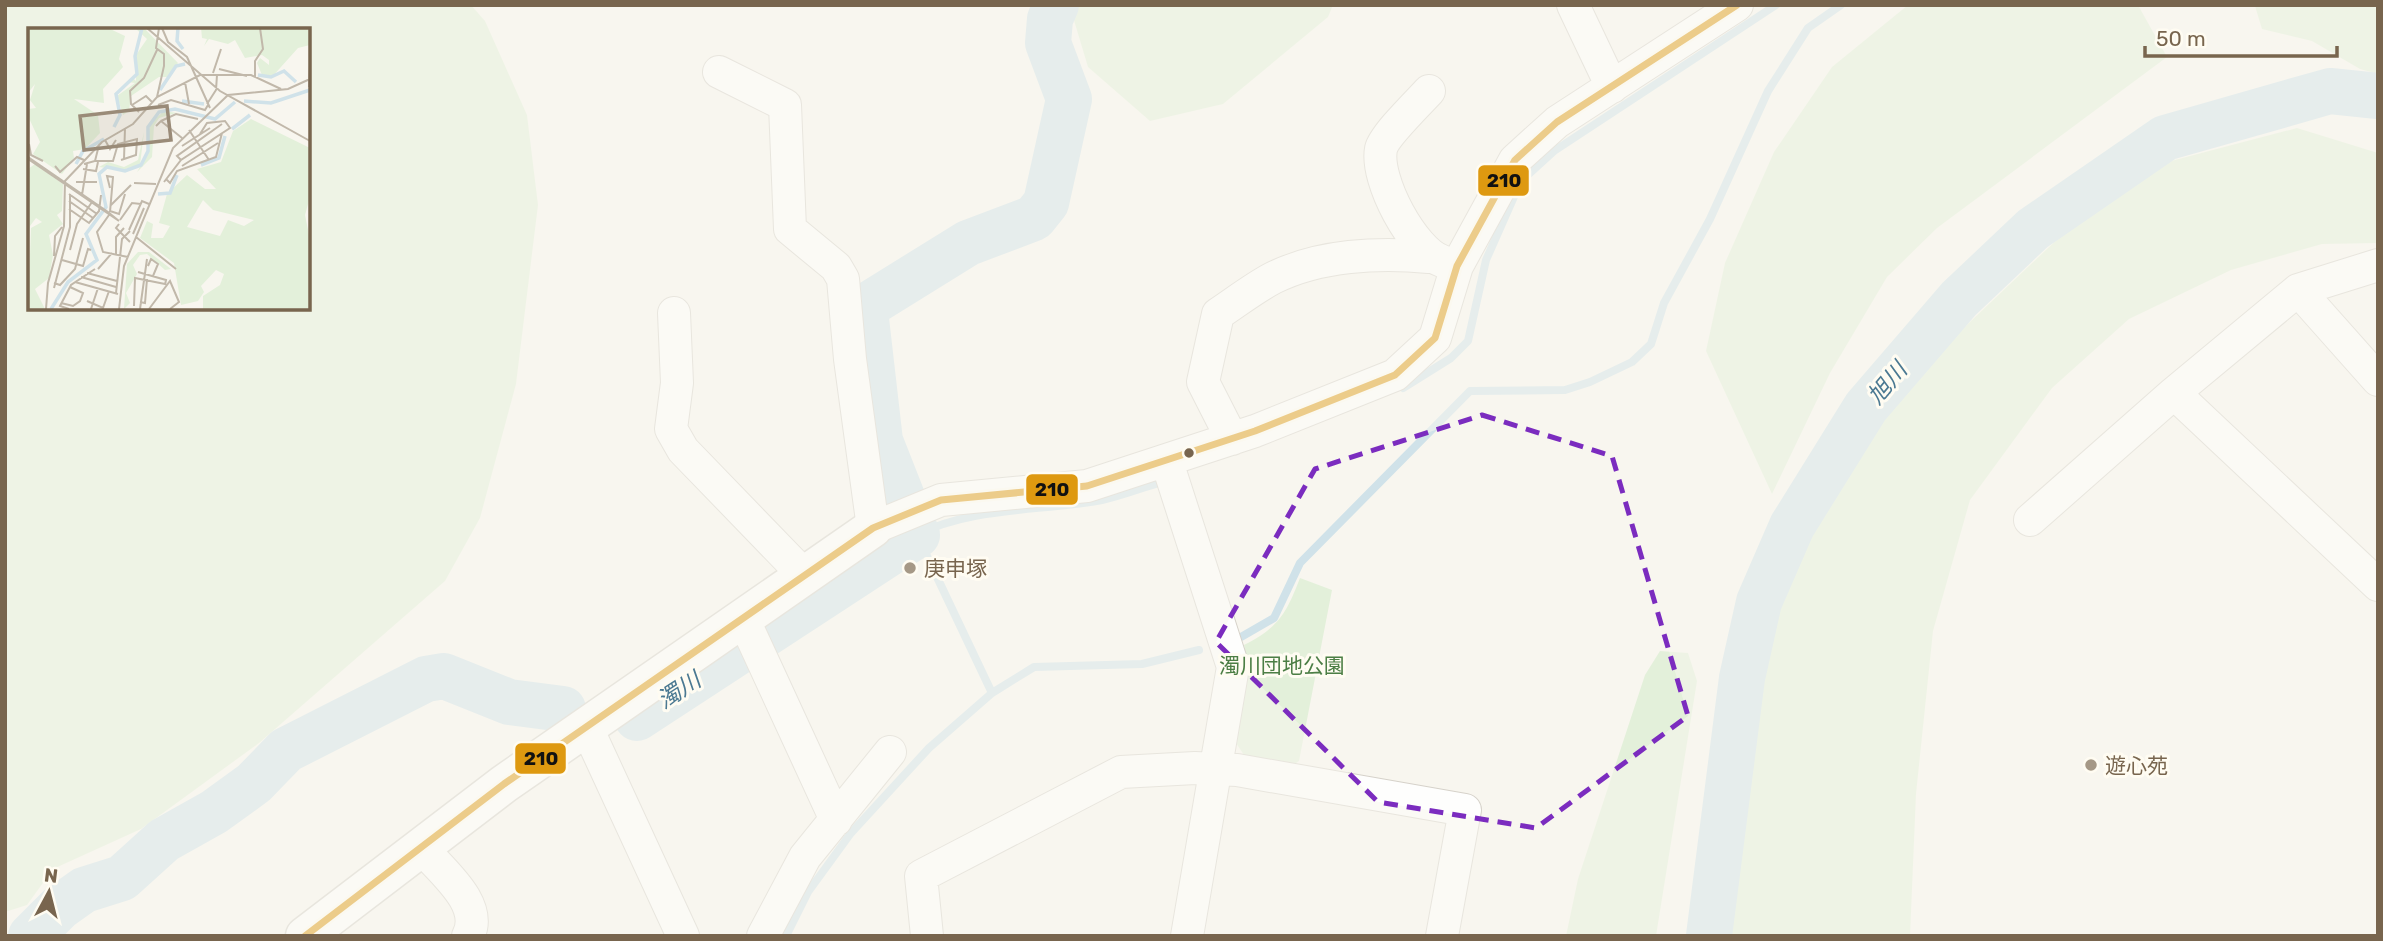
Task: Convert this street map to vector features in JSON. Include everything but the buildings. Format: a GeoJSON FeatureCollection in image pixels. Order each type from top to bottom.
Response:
{"type":"FeatureCollection","features":[{"type":"Feature","properties":{"kind":"street"},"geometry":{"type":"LineString","coordinates":[[1573,5],[1612,87]]}},
{"type":"Feature","properties":{"kind":"street"},"geometry":{"type":"LineString","coordinates":[[305,936],[586,726],[750,632],[803,574],[895,517],[941,500],[1087,486],[1233,439],[1395,375],[1435,338],[1443,262],[1515,160],[1557,122],[1737,5]]}},
{"type":"Feature","properties":{"kind":"street"},"geometry":{"type":"LineString","coordinates":[[719,72],[785,105],[790,229],[836,267],[843,279],[850,359],[895,517]]}},
{"type":"Feature","properties":{"kind":"street"},"geometry":{"type":"LineString","coordinates":[[1429,91],[1381,147],[1380,172],[1405,226],[1443,262]]}},
{"type":"Feature","properties":{"kind":"street"},"geometry":{"type":"LineString","coordinates":[[1233,439],[1203,382],[1218,314],[1274,278],[1328,261],[1390,253],[1443,262]]}},
{"type":"Feature","properties":{"kind":"street"},"geometry":{"type":"LineString","coordinates":[[2029,520],[2174,393],[2298,290],[2378,265]]}},
{"type":"Feature","properties":{"kind":"street"},"geometry":{"type":"LineString","coordinates":[[2298,290],[2378,380]]}},
{"type":"Feature","properties":{"kind":"street"},"geometry":{"type":"LineString","coordinates":[[674,313],[677,383],[671,429],[683,450],[803,574]]}},
{"type":"Feature","properties":{"kind":"street"},"geometry":{"type":"LineString","coordinates":[[2174,393],[2378,585]]}},
{"type":"Feature","properties":{"kind":"street"},"geometry":{"type":"LineString","coordinates":[[1167,462],[1233,667],[1218,768],[1187,936]]}},
{"type":"Feature","properties":{"kind":"street"},"geometry":{"type":"LineString","coordinates":[[750,632],[836,820]]}},
{"type":"Feature","properties":{"kind":"street"},"geometry":{"type":"LineString","coordinates":[[586,726],[683,936]]}},
{"type":"Feature","properties":{"kind":"street"},"geometry":{"type":"LineString","coordinates":[[764,936],[805,858],[890,752]]}},
{"type":"Feature","properties":{"kind":"street"},"geometry":{"type":"LineString","coordinates":[[927,936],[921,876],[1121,772],[1218,768],[1465,810],[1442,936]]}},
{"type":"Feature","properties":{"kind":"street"},"geometry":{"type":"LineString","coordinates":[[421,847],[471,906],[474,926],[468,936]]}},
{"type":"Feature","properties":{"kind":"highlighted area"},"geometry":{"type":"Polygon","coordinates":[[[1482,415],[1612,456],[1688,716],[1536,828],[1378,802],[1216,642],[1315,469],[1482,415]]]}},
{"type":"Feature","properties":{"kind":"green space"},"geometry":{"type":"Polygon","coordinates":[[[5,5],[471,5],[485,21],[527,115],[538,205],[516,384],[480,518],[445,581],[259,743],[141,829],[53,869],[27,905],[5,912],[5,5]]]}},
{"type":"Feature","properties":{"kind":"green space"},"geometry":{"type":"Polygon","coordinates":[[[1078,5],[1333,5],[1328,17],[1223,104],[1150,121],[1088,67],[1073,17],[1078,5]]]}},
{"type":"Feature","properties":{"kind":"green space"},"geometry":{"type":"Polygon","coordinates":[[[1908,5],[2138,5],[2167,57],[1937,228],[1887,277],[1830,373],[1772,494],[1706,351],[1725,263],[1774,152],[1832,67],[1908,5]]]}},
{"type":"Feature","properties":{"kind":"green space"},"geometry":{"type":"Polygon","coordinates":[[[2378,5],[2378,74],[2360,69],[2312,41],[2262,29],[2255,6],[2378,5]]]}},
{"type":"Feature","properties":{"kind":"green space"},"geometry":{"type":"Polygon","coordinates":[[[2297,128],[2378,153],[2378,243],[2322,244],[2231,270],[2129,319],[2052,388],[1970,500],[1933,631],[1916,794],[1910,936],[1727,936],[1759,662],[1775,592],[1872,423],[1933,357],[2066,231],[2171,161],[2297,128]]]}},
{"type":"Feature","properties":{"kind":"green space","name":"濁川団地公園"},"geometry":{"type":"Polygon","coordinates":[[[1300,578],[1332,590],[1299,761],[1293,765],[1246,758],[1236,743],[1247,661],[1244,645],[1266,632],[1280,618],[1300,578]]]}},
{"type":"Feature","properties":{"kind":"green space"},"geometry":{"type":"Polygon","coordinates":[[[1660,651],[1688,653],[1697,681],[1656,936],[1566,936],[1578,879],[1645,675],[1660,651]]]}},
{"type":"Feature","properties":{"kind":"waterway","name":"濁川"},"geometry":{"type":"LineString","coordinates":[[637,718],[917,535],[880,441],[866,319],[868,305],[968,243],[1034,218],[1046,203],[1069,99],[1048,43],[1050,19],[1056,5]]}},
{"type":"Feature","properties":{"kind":"waterway"},"geometry":{"type":"LineString","coordinates":[[1403,388],[1451,358],[1468,341],[1486,260],[1521,181],[1554,151],[1776,5]]}},
{"type":"Feature","properties":{"kind":"waterway"},"geometry":{"type":"LineString","coordinates":[[1241,637],[1274,618],[1300,563],[1470,391],[1565,390],[1590,382],[1632,362],[1651,344],[1664,303],[1710,219],[1768,91],[1808,28],[1841,5]]}},
{"type":"Feature","properties":{"kind":"waterway","name":"旭川"},"geometry":{"type":"LineString","coordinates":[[1709,936],[1742,678],[1759,602],[1792,526],[1866,407],[1959,299],[2033,229],[2165,138],[2330,91],[2378,96]]}},
{"type":"Feature","properties":{"kind":"waterway"},"geometry":{"type":"LineString","coordinates":[[992,693],[917,535],[960,519],[1007,511],[1080,504],[1159,483]]}},
{"type":"Feature","properties":{"kind":"waterway"},"geometry":{"type":"LineString","coordinates":[[786,936],[808,892],[851,833],[929,748],[992,693],[1034,667],[1142,664],[1199,650]]}},
{"type":"Feature","properties":{"kind":"waterway","name":"濁川"},"geometry":{"type":"LineString","coordinates":[[31,936],[60,907],[84,890],[122,878],[164,840],[214,812],[254,783],[286,750],[426,679],[444,676],[509,702],[563,709]]}},
{"type":"Feature","properties":{"kind":"transit line","name":"210"},"geometry":{"type":"LineString","coordinates":[[305,936],[504,784],[873,528],[941,500],[1087,486],[1255,431],[1395,375],[1435,338],[1457,266],[1515,160],[1557,122],[1737,5]]}},
{"type":"Feature","properties":{"kind":"place","name":"庚申塚"},"geometry":{"type":"Point","coordinates":[910,568]}},
{"type":"Feature","properties":{"kind":"place","name":"遊心苑"},"geometry":{"type":"Point","coordinates":[2091,765]}}]}
